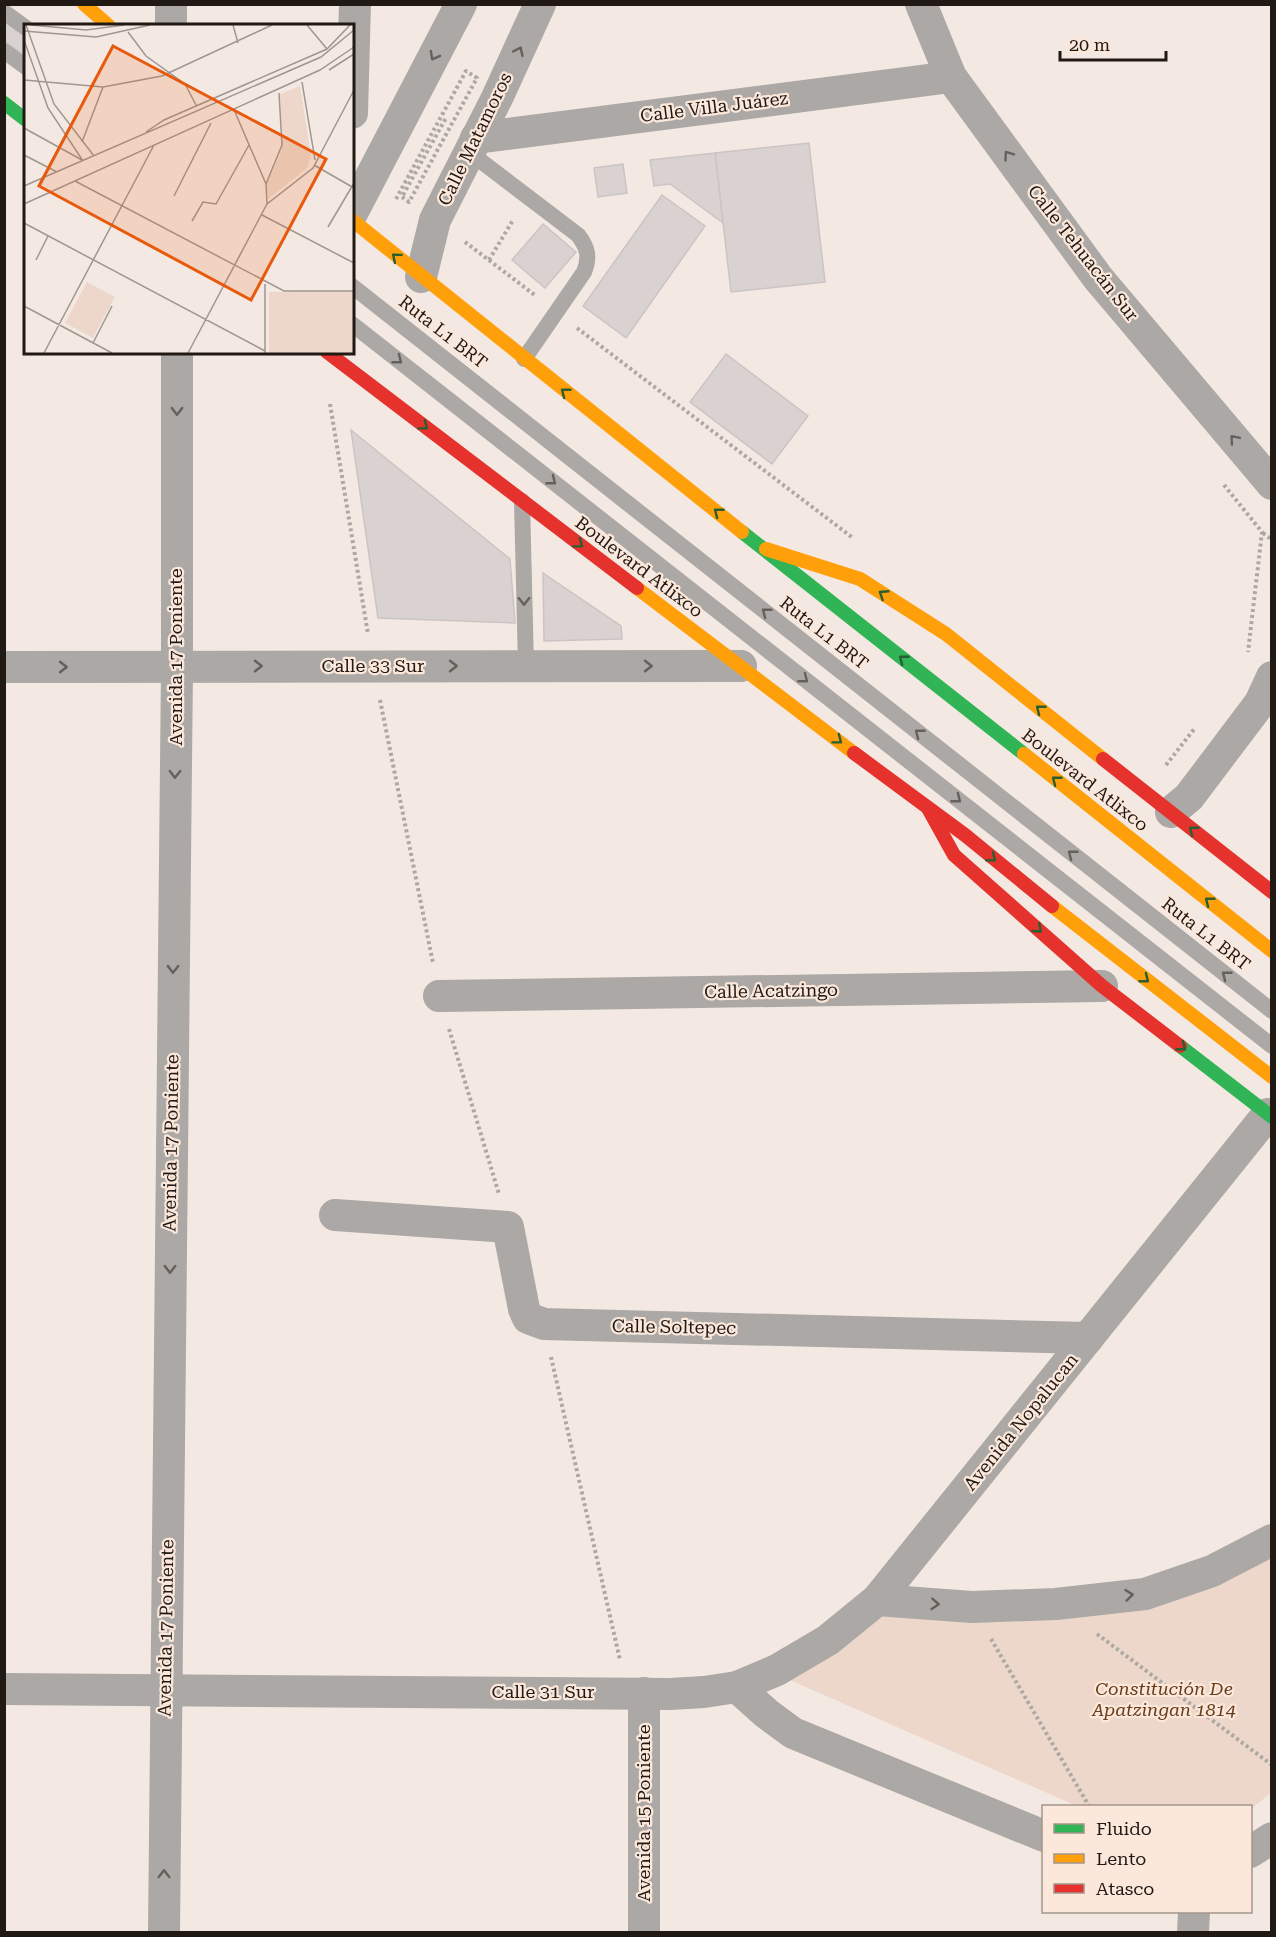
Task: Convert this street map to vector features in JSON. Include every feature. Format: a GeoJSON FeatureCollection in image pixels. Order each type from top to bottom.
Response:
{"type":"FeatureCollection","features":[{"type":"Feature","properties":{"kind":"main road"},"geometry":{"type":"LineString","coordinates":[[84,4],[107,24]]}},
{"type":"Feature","properties":{"kind":"main road"},"geometry":{"type":"LineString","coordinates":[[4,103],[24,118]]}},
{"type":"Feature","properties":{"kind":"main road","name":"Boulevard Atlixco"},"geometry":{"type":"LineString","coordinates":[[354,222],[420,277],[1272,951]]}},
{"type":"Feature","properties":{"kind":"main road","name":"Boulevard Atlixco"},"geometry":{"type":"LineString","coordinates":[[330,354],[965,835],[1065,917],[1272,1077]]}},
{"type":"Feature","properties":{"kind":"main road","name":"Boulevard Atlixco"},"geometry":{"type":"LineString","coordinates":[[764,549],[860,579],[936,628],[1180,804],[1272,892]]}},
{"type":"Feature","properties":{"kind":"main road","name":"Boulevard Atlixco"},"geometry":{"type":"LineString","coordinates":[[929,810],[954,855],[1102,986],[1270,1115]]}},
{"type":"Feature","properties":{"kind":"street"},"geometry":{"type":"LineString","coordinates":[[171,4],[171,24]]}},
{"type":"Feature","properties":{"kind":"street"},"geometry":{"type":"LineString","coordinates":[[354,40],[355,4]]}},
{"type":"Feature","properties":{"kind":"street"},"geometry":{"type":"LineString","coordinates":[[354,209],[461,4]]}},
{"type":"Feature","properties":{"kind":"street","name":"Calle Matamoros"},"geometry":{"type":"LineString","coordinates":[[420,277],[435,220],[497,98],[540,4]]}},
{"type":"Feature","properties":{"kind":"street","name":"Calle Tehuacán Sur"},"geometry":{"type":"LineString","coordinates":[[921,4],[951,77],[1098,278],[1272,484]]}},
{"type":"Feature","properties":{"kind":"street","name":"Calle Villa Juárez"},"geometry":{"type":"LineString","coordinates":[[472,145],[951,77]]}},
{"type":"Feature","properties":{"kind":"street","name":"Avenida 17 Poniente"},"geometry":{"type":"LineString","coordinates":[[164,1932],[177,667],[177,354]]}},
{"type":"Feature","properties":{"kind":"street","name":"Calle 33 Sur"},"geometry":{"type":"LineString","coordinates":[[4,667],[741,666]]}},
{"type":"Feature","properties":{"kind":"street"},"geometry":{"type":"LineString","coordinates":[[1180,804],[1260,702],[1259,670]]}},
{"type":"Feature","properties":{"kind":"street","name":"Calle Acatzingo"},"geometry":{"type":"LineString","coordinates":[[439,996],[1102,986]]}},
{"type":"Feature","properties":{"kind":"street","name":"Avenida Nopalucan"},"geometry":{"type":"LineString","coordinates":[[737,1687],[777,1670],[828,1640],[877,1600],[1270,1115]]}},
{"type":"Feature","properties":{"kind":"street"},"geometry":{"type":"LineString","coordinates":[[335,1215],[508,1227],[524,1309],[528,1318],[544,1324]]}},
{"type":"Feature","properties":{"kind":"street","name":"Calle Soltepec"},"geometry":{"type":"LineString","coordinates":[[544,1324],[1088,1338]]}},
{"type":"Feature","properties":{"kind":"street"},"geometry":{"type":"LineString","coordinates":[[877,1600],[972,1607],[1056,1604],[1145,1594],[1212,1571],[1272,1540]]}},
{"type":"Feature","properties":{"kind":"street"},"geometry":{"type":"LineString","coordinates":[[737,1687],[793,1733],[1042,1835]]}},
{"type":"Feature","properties":{"kind":"street","name":"Calle 31 Sur"},"geometry":{"type":"LineString","coordinates":[[4,1689],[693,1693],[737,1687]]}},
{"type":"Feature","properties":{"kind":"street","name":"Avenida 15 Poniente"},"geometry":{"type":"LineString","coordinates":[[644,1693],[644,1932]]}},
{"type":"Feature","properties":{"kind":"street"},"geometry":{"type":"LineString","coordinates":[[1252,1851],[1272,1838]]}},
{"type":"Feature","properties":{"kind":"street"},"geometry":{"type":"LineString","coordinates":[[1252,1865],[1272,1865]]}},
{"type":"Feature","properties":{"kind":"street"},"geometry":{"type":"LineString","coordinates":[[1193,1932],[1194,1913]]}},
{"type":"Feature","properties":{"kind":"lane"},"geometry":{"type":"LineString","coordinates":[[4,12],[24,27]]}},
{"type":"Feature","properties":{"kind":"lane"},"geometry":{"type":"LineString","coordinates":[[4,51],[24,66]]}},
{"type":"Feature","properties":{"kind":"lane"},"geometry":{"type":"LineString","coordinates":[[472,145],[527,198],[578,235],[586,246],[589,259],[584,272],[524,359]]}},
{"type":"Feature","properties":{"kind":"lane","name":"Ruta L1 BRT"},"geometry":{"type":"LineString","coordinates":[[354,288],[1272,1011]]}},
{"type":"Feature","properties":{"kind":"lane"},"geometry":{"type":"LineString","coordinates":[[354,326],[1272,1046]]}},
{"type":"Feature","properties":{"kind":"lane"},"geometry":{"type":"LineString","coordinates":[[522,500],[526,666]]}},
{"type":"Feature","properties":{"kind":"path"},"geometry":{"type":"LineString","coordinates":[[435,54],[497,98]]}},
{"type":"Feature","properties":{"kind":"path"},"geometry":{"type":"LineString","coordinates":[[396,199],[466,71],[477,78],[409,202],[402,197],[468,78]]}},
{"type":"Feature","properties":{"kind":"path"},"geometry":{"type":"LineString","coordinates":[[489,260],[527,198]]}},
{"type":"Feature","properties":{"kind":"path"},"geometry":{"type":"LineString","coordinates":[[435,220],[858,543]]}},
{"type":"Feature","properties":{"kind":"path"},"geometry":{"type":"LineString","coordinates":[[330,404],[374,666],[439,996],[508,1227]]}},
{"type":"Feature","properties":{"kind":"path"},"geometry":{"type":"LineString","coordinates":[[1217,476],[1262,532],[1272,540]]}},
{"type":"Feature","properties":{"kind":"path"},"geometry":{"type":"LineString","coordinates":[[1259,670],[1262,532]]}},
{"type":"Feature","properties":{"kind":"path"},"geometry":{"type":"LineString","coordinates":[[1180,804],[1159,773],[1196,727]]}},
{"type":"Feature","properties":{"kind":"path"},"geometry":{"type":"LineString","coordinates":[[544,1324],[621,1664]]}},
{"type":"Feature","properties":{"kind":"path"},"geometry":{"type":"LineString","coordinates":[[1056,1604],[1272,1765]]}},
{"type":"Feature","properties":{"kind":"path"},"geometry":{"type":"LineString","coordinates":[[972,1607],[1088,1805]]}},
{"type":"Feature","properties":{"kind":"green space","name":"Constitución De Apatzingan 1814"},"geometry":{"type":"Polygon","coordinates":[[[1271,1537],[1271,1793],[1252,1808],[1252,1805],[1075,1805],[776,1674],[863,1614],[1181,1591],[1271,1537]]]}},
{"type":"Feature","properties":{"kind":"building"},"geometry":{"type":"Polygon","coordinates":[[[4,14],[24,29],[24,56],[4,41],[4,14]]]}},
{"type":"Feature","properties":{"kind":"building"},"geometry":{"type":"Polygon","coordinates":[[[809,143],[825,282],[731,292],[715,153],[809,143]]]}},
{"type":"Feature","properties":{"kind":"building"},"geometry":{"type":"Polygon","coordinates":[[[715,153],[723,223],[670,184],[654,186],[650,160],[715,153]]]}},
{"type":"Feature","properties":{"kind":"building"},"geometry":{"type":"Polygon","coordinates":[[[623,164],[627,193],[598,197],[594,168],[623,164]]]}},
{"type":"Feature","properties":{"kind":"building"},"geometry":{"type":"Polygon","coordinates":[[[662,195],[705,226],[626,338],[583,306],[662,195]]]}},
{"type":"Feature","properties":{"kind":"building"},"geometry":{"type":"Polygon","coordinates":[[[543,224],[576,252],[545,288],[512,260],[543,224]]]}},
{"type":"Feature","properties":{"kind":"building"},"geometry":{"type":"Polygon","coordinates":[[[726,354],[808,416],[772,464],[690,402],[726,354]]]}},
{"type":"Feature","properties":{"kind":"building"},"geometry":{"type":"Polygon","coordinates":[[[351,430],[510,559],[515,623],[378,618],[351,430]]]}},
{"type":"Feature","properties":{"kind":"building"},"geometry":{"type":"Polygon","coordinates":[[[543,573],[621,626],[622,639],[544,641],[543,573]]]}},
{"type":"Feature","properties":{"kind":"traffic: fast"},"geometry":{"type":"LineString","coordinates":[[4,103],[24,118]]}},
{"type":"Feature","properties":{"kind":"traffic: fast"},"geometry":{"type":"LineString","coordinates":[[742,532],[1024,754]]}},
{"type":"Feature","properties":{"kind":"traffic: fast"},"geometry":{"type":"LineString","coordinates":[[1180,1046],[1272,1117]]}},
{"type":"Feature","properties":{"kind":"traffic: slow"},"geometry":{"type":"LineString","coordinates":[[84,4],[107,24]]}},
{"type":"Feature","properties":{"kind":"traffic: slow"},"geometry":{"type":"LineString","coordinates":[[354,222],[742,532]]}},
{"type":"Feature","properties":{"kind":"traffic: slow"},"geometry":{"type":"LineString","coordinates":[[766,549],[860,579],[946,634],[1103,759]]}},
{"type":"Feature","properties":{"kind":"traffic: slow"},"geometry":{"type":"LineString","coordinates":[[637,588],[854,753]]}},
{"type":"Feature","properties":{"kind":"traffic: slow"},"geometry":{"type":"LineString","coordinates":[[1024,754],[1272,951]]}},
{"type":"Feature","properties":{"kind":"traffic: slow"},"geometry":{"type":"LineString","coordinates":[[1052,906],[1272,1077]]}},
{"type":"Feature","properties":{"kind":"traffic: jam"},"geometry":{"type":"LineString","coordinates":[[330,354],[637,588]]}},
{"type":"Feature","properties":{"kind":"traffic: jam"},"geometry":{"type":"LineString","coordinates":[[854,753],[965,835],[1052,906]]}},
{"type":"Feature","properties":{"kind":"traffic: jam"},"geometry":{"type":"LineString","coordinates":[[1103,759],[1272,892]]}},
{"type":"Feature","properties":{"kind":"traffic: jam"},"geometry":{"type":"LineString","coordinates":[[929,810],[954,855],[1102,986],[1180,1046]]}}]}
